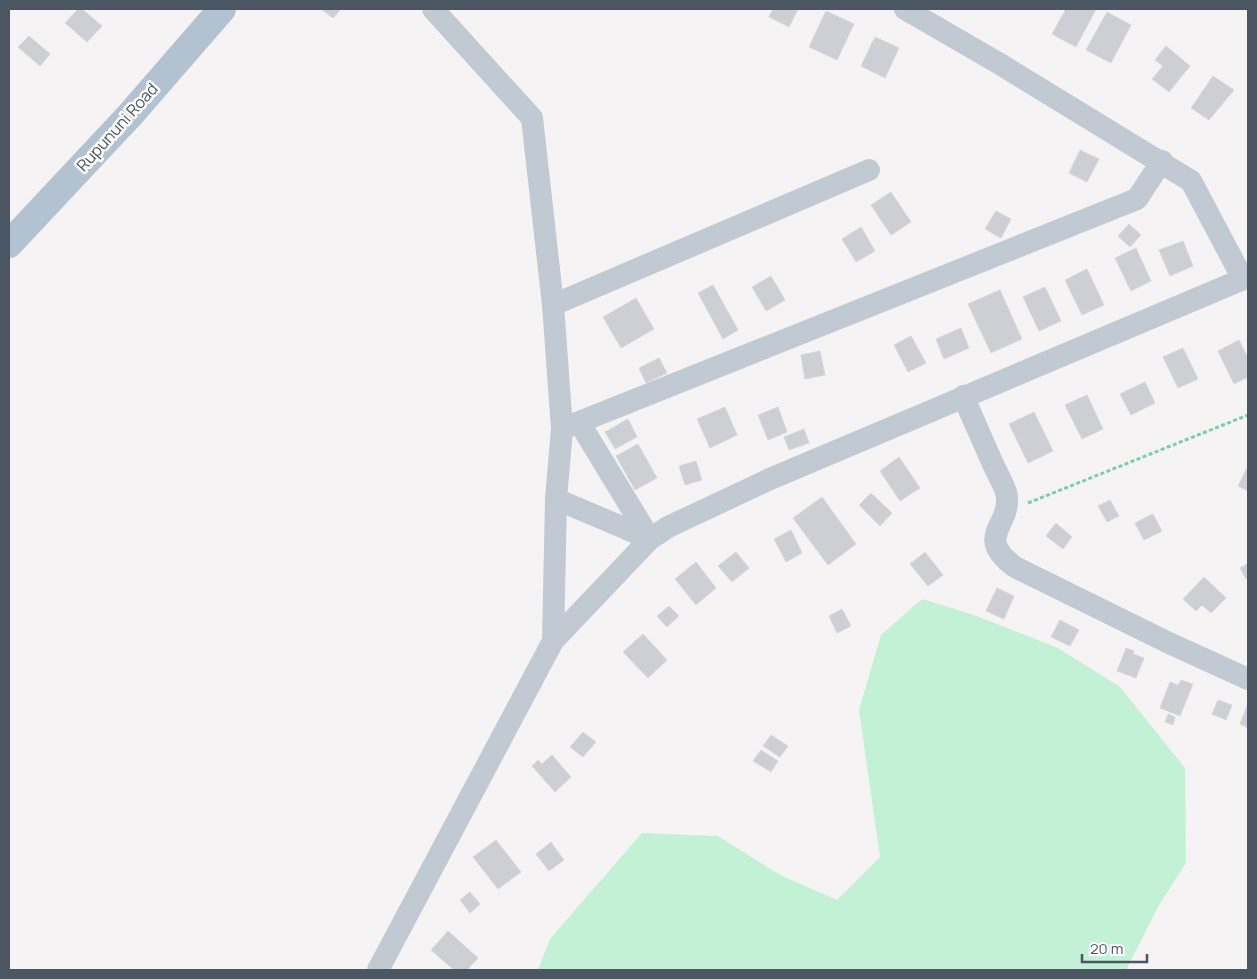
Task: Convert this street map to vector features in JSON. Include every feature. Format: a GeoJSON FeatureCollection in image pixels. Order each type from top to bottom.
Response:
{"type":"FeatureCollection","features":[{"type":"Feature","properties":{"kind":"main road","name":"Rupununi Road"},"geometry":{"type":"LineString","coordinates":[[9,244],[130,115],[222,9]]}},
{"type":"Feature","properties":{"kind":"street"},"geometry":{"type":"LineString","coordinates":[[433,9],[532,118],[570,425],[556,499],[553,641]]}},
{"type":"Feature","properties":{"kind":"street"},"geometry":{"type":"LineString","coordinates":[[378,970],[553,641],[650,539],[668,527],[770,479],[1246,278],[1191,181],[905,9]]}},
{"type":"Feature","properties":{"kind":"street"},"geometry":{"type":"LineString","coordinates":[[570,425],[1137,199],[1162,162]]}},
{"type":"Feature","properties":{"kind":"street"},"geometry":{"type":"LineString","coordinates":[[554,305],[869,170]]}},
{"type":"Feature","properties":{"kind":"street"},"geometry":{"type":"LineString","coordinates":[[963,396],[1006,492],[1006,512],[996,529],[995,544],[1002,557],[1015,567],[1169,643],[1248,679]]}},
{"type":"Feature","properties":{"kind":"street"},"geometry":{"type":"LineString","coordinates":[[570,425],[650,539]]}},
{"type":"Feature","properties":{"kind":"street"},"geometry":{"type":"LineString","coordinates":[[556,499],[650,539]]}},
{"type":"Feature","properties":{"kind":"path"},"geometry":{"type":"LineString","coordinates":[[1006,512],[1248,414]]}},
{"type":"Feature","properties":{"kind":"green space"},"geometry":{"type":"Polygon","coordinates":[[[922,599],[974,615],[1058,648],[1120,687],[1185,768],[1186,863],[1159,905],[1126,970],[538,970],[550,939],[642,833],[718,836],[780,875],[837,900],[880,857],[859,710],[881,635],[922,599]]]}},
{"type":"Feature","properties":{"kind":"building"},"geometry":{"type":"Polygon","coordinates":[[[78,9],[82,9],[102,26],[87,42],[65,23],[78,9]]]}},
{"type":"Feature","properties":{"kind":"building"},"geometry":{"type":"Polygon","coordinates":[[[321,9],[341,9],[333,18],[321,9]]]}},
{"type":"Feature","properties":{"kind":"building"},"geometry":{"type":"Polygon","coordinates":[[[773,9],[798,9],[789,27],[769,17],[773,9]]]}},
{"type":"Feature","properties":{"kind":"building"},"geometry":{"type":"Polygon","coordinates":[[[1066,9],[1096,9],[1076,47],[1052,34],[1066,9]]]}},
{"type":"Feature","properties":{"kind":"building"},"geometry":{"type":"Polygon","coordinates":[[[826,11],[854,24],[837,60],[809,47],[826,11]]]}},
{"type":"Feature","properties":{"kind":"building"},"geometry":{"type":"Polygon","coordinates":[[[1107,12],[1131,25],[1111,63],[1086,50],[1107,12]]]}},
{"type":"Feature","properties":{"kind":"building"},"geometry":{"type":"Polygon","coordinates":[[[29,36],[50,54],[40,66],[18,47],[29,36]]]}},
{"type":"Feature","properties":{"kind":"building"},"geometry":{"type":"Polygon","coordinates":[[[875,37],[899,48],[885,78],[861,66],[875,37]]]}},
{"type":"Feature","properties":{"kind":"building"},"geometry":{"type":"Polygon","coordinates":[[[1166,46],[1190,66],[1169,92],[1152,79],[1163,66],[1155,60],[1166,46]]]}},
{"type":"Feature","properties":{"kind":"building"},"geometry":{"type":"Polygon","coordinates":[[[1213,76],[1234,90],[1209,120],[1191,108],[1213,76]]]}},
{"type":"Feature","properties":{"kind":"building"},"geometry":{"type":"Polygon","coordinates":[[[1080,150],[1099,159],[1087,182],[1069,173],[1080,150]]]}},
{"type":"Feature","properties":{"kind":"building"},"geometry":{"type":"Polygon","coordinates":[[[891,192],[911,222],[891,235],[871,205],[891,192]]]}},
{"type":"Feature","properties":{"kind":"building"},"geometry":{"type":"Polygon","coordinates":[[[996,211],[1011,219],[1001,238],[985,229],[996,211]]]}},
{"type":"Feature","properties":{"kind":"building"},"geometry":{"type":"Polygon","coordinates":[[[1129,224],[1141,235],[1130,247],[1118,236],[1129,224]]]}},
{"type":"Feature","properties":{"kind":"building"},"geometry":{"type":"Polygon","coordinates":[[[861,227],[875,251],[856,262],[842,239],[861,227]]]}},
{"type":"Feature","properties":{"kind":"building"},"geometry":{"type":"Polygon","coordinates":[[[1183,241],[1193,266],[1170,276],[1159,250],[1183,241]]]}},
{"type":"Feature","properties":{"kind":"building"},"geometry":{"type":"Polygon","coordinates":[[[1136,248],[1151,281],[1131,291],[1115,258],[1136,248]]]}},
{"type":"Feature","properties":{"kind":"building"},"geometry":{"type":"Polygon","coordinates":[[[1087,269],[1104,305],[1082,315],[1065,280],[1087,269]]]}},
{"type":"Feature","properties":{"kind":"building"},"geometry":{"type":"Polygon","coordinates":[[[771,276],[785,300],[766,311],[752,287],[771,276]]]}},
{"type":"Feature","properties":{"kind":"building"},"geometry":{"type":"Polygon","coordinates":[[[713,285],[738,330],[723,339],[698,293],[713,285]]]}},
{"type":"Feature","properties":{"kind":"building"},"geometry":{"type":"Polygon","coordinates":[[[1045,287],[1061,321],[1039,331],[1023,297],[1045,287]]]}},
{"type":"Feature","properties":{"kind":"building"},"geometry":{"type":"Polygon","coordinates":[[[1000,290],[1022,339],[991,353],[968,304],[1000,290]]]}},
{"type":"Feature","properties":{"kind":"building"},"geometry":{"type":"Polygon","coordinates":[[[636,298],[654,329],[621,348],[603,317],[636,298]]]}},
{"type":"Feature","properties":{"kind":"building"},"geometry":{"type":"Polygon","coordinates":[[[961,328],[969,348],[944,359],[936,339],[961,328]]]}},
{"type":"Feature","properties":{"kind":"building"},"geometry":{"type":"Polygon","coordinates":[[[911,336],[926,363],[908,372],[894,345],[911,336]]]}},
{"type":"Feature","properties":{"kind":"building"},"geometry":{"type":"Polygon","coordinates":[[[1239,340],[1248,358],[1248,377],[1234,384],[1218,351],[1239,340]]]}},
{"type":"Feature","properties":{"kind":"building"},"geometry":{"type":"Polygon","coordinates":[[[1183,348],[1198,379],[1178,388],[1163,357],[1183,348]]]}},
{"type":"Feature","properties":{"kind":"building"},"geometry":{"type":"Polygon","coordinates":[[[820,351],[825,375],[805,379],[801,355],[820,351]]]}},
{"type":"Feature","properties":{"kind":"building"},"geometry":{"type":"Polygon","coordinates":[[[659,358],[667,373],[646,383],[639,368],[659,358]]]}},
{"type":"Feature","properties":{"kind":"building"},"geometry":{"type":"Polygon","coordinates":[[[1145,382],[1155,403],[1131,415],[1120,394],[1145,382]]]}},
{"type":"Feature","properties":{"kind":"building"},"geometry":{"type":"Polygon","coordinates":[[[1087,395],[1103,429],[1082,439],[1065,405],[1087,395]]]}},
{"type":"Feature","properties":{"kind":"building"},"geometry":{"type":"Polygon","coordinates":[[[725,407],[737,435],[710,448],[697,419],[725,407]]]}},
{"type":"Feature","properties":{"kind":"building"},"geometry":{"type":"Polygon","coordinates":[[[778,407],[787,432],[768,440],[758,415],[778,407]]]}},
{"type":"Feature","properties":{"kind":"building"},"geometry":{"type":"Polygon","coordinates":[[[1034,412],[1053,451],[1028,463],[1009,424],[1034,412]]]}},
{"type":"Feature","properties":{"kind":"building"},"geometry":{"type":"Polygon","coordinates":[[[628,419],[637,437],[615,449],[605,432],[628,419]]]}},
{"type":"Feature","properties":{"kind":"building"},"geometry":{"type":"Polygon","coordinates":[[[804,429],[809,443],[789,450],[784,437],[804,429]]]}},
{"type":"Feature","properties":{"kind":"building"},"geometry":{"type":"Polygon","coordinates":[[[638,444],[657,478],[635,490],[616,456],[638,444]]]}},
{"type":"Feature","properties":{"kind":"building"},"geometry":{"type":"Polygon","coordinates":[[[899,457],[920,488],[900,501],[880,471],[899,457]]]}},
{"type":"Feature","properties":{"kind":"building"},"geometry":{"type":"Polygon","coordinates":[[[696,461],[702,480],[685,485],[679,466],[696,461]]]}},
{"type":"Feature","properties":{"kind":"building"},"geometry":{"type":"Polygon","coordinates":[[[1248,468],[1248,491],[1238,486],[1248,468]]]}},
{"type":"Feature","properties":{"kind":"building"},"geometry":{"type":"Polygon","coordinates":[[[871,493],[892,513],[880,526],[859,505],[871,493]]]}},
{"type":"Feature","properties":{"kind":"building"},"geometry":{"type":"Polygon","coordinates":[[[822,497],[856,544],[828,565],[793,518],[822,497]]]}},
{"type":"Feature","properties":{"kind":"building"},"geometry":{"type":"Polygon","coordinates":[[[1110,500],[1119,516],[1107,522],[1098,506],[1110,500]]]}},
{"type":"Feature","properties":{"kind":"building"},"geometry":{"type":"Polygon","coordinates":[[[1153,514],[1162,531],[1144,540],[1135,523],[1153,514]]]}},
{"type":"Feature","properties":{"kind":"building"},"geometry":{"type":"Polygon","coordinates":[[[1056,523],[1072,537],[1063,549],[1046,536],[1056,523]]]}},
{"type":"Feature","properties":{"kind":"building"},"geometry":{"type":"Polygon","coordinates":[[[791,530],[802,553],[786,562],[774,539],[791,530]]]}},
{"type":"Feature","properties":{"kind":"building"},"geometry":{"type":"Polygon","coordinates":[[[736,552],[749,568],[732,582],[718,566],[736,552]]]}},
{"type":"Feature","properties":{"kind":"building"},"geometry":{"type":"Polygon","coordinates":[[[925,552],[943,575],[928,586],[910,564],[925,552]]]}},
{"type":"Feature","properties":{"kind":"building"},"geometry":{"type":"Polygon","coordinates":[[[696,562],[716,588],[696,605],[675,579],[696,562]]]}},
{"type":"Feature","properties":{"kind":"building"},"geometry":{"type":"Polygon","coordinates":[[[1248,563],[1248,578],[1246,579],[1240,568],[1248,563]]]}},
{"type":"Feature","properties":{"kind":"building"},"geometry":{"type":"Polygon","coordinates":[[[1204,577],[1226,598],[1211,613],[1202,605],[1196,611],[1183,599],[1204,577]]]}},
{"type":"Feature","properties":{"kind":"building"},"geometry":{"type":"Polygon","coordinates":[[[997,588],[1014,596],[1004,619],[986,611],[997,588]]]}},
{"type":"Feature","properties":{"kind":"building"},"geometry":{"type":"Polygon","coordinates":[[[669,606],[679,616],[667,627],[657,616],[669,606]]]}},
{"type":"Feature","properties":{"kind":"building"},"geometry":{"type":"Polygon","coordinates":[[[842,609],[851,626],[837,633],[829,616],[842,609]]]}},
{"type":"Feature","properties":{"kind":"building"},"geometry":{"type":"Polygon","coordinates":[[[1060,620],[1079,630],[1070,646],[1051,637],[1060,620]]]}},
{"type":"Feature","properties":{"kind":"building"},"geometry":{"type":"Polygon","coordinates":[[[643,634],[667,660],[648,678],[623,652],[643,634]]]}},
{"type":"Feature","properties":{"kind":"building"},"geometry":{"type":"Polygon","coordinates":[[[1126,648],[1134,651],[1133,654],[1144,658],[1136,678],[1117,671],[1126,648]]]}},
{"type":"Feature","properties":{"kind":"building"},"geometry":{"type":"Polygon","coordinates":[[[1181,680],[1193,684],[1180,716],[1160,708],[1170,682],[1178,685],[1181,680]]]}},
{"type":"Feature","properties":{"kind":"building"},"geometry":{"type":"Polygon","coordinates":[[[1218,700],[1232,705],[1226,720],[1212,714],[1218,700]]]}},
{"type":"Feature","properties":{"kind":"building"},"geometry":{"type":"Polygon","coordinates":[[[1248,703],[1248,728],[1240,724],[1248,703]]]}},
{"type":"Feature","properties":{"kind":"building"},"geometry":{"type":"Polygon","coordinates":[[[1168,714],[1175,717],[1173,725],[1165,722],[1168,714]]]}},
{"type":"Feature","properties":{"kind":"building"},"geometry":{"type":"Polygon","coordinates":[[[583,732],[596,742],[583,757],[570,747],[583,732]]]}},
{"type":"Feature","properties":{"kind":"building"},"geometry":{"type":"Polygon","coordinates":[[[771,735],[788,746],[780,757],[763,746],[771,735]]]}},
{"type":"Feature","properties":{"kind":"building"},"geometry":{"type":"Polygon","coordinates":[[[761,750],[778,761],[771,772],[753,761],[761,750]]]}},
{"type":"Feature","properties":{"kind":"building"},"geometry":{"type":"Polygon","coordinates":[[[552,755],[571,777],[555,792],[532,766],[538,760],[542,764],[552,755]]]}},
{"type":"Feature","properties":{"kind":"building"},"geometry":{"type":"Polygon","coordinates":[[[496,840],[521,872],[498,889],[473,857],[496,840]]]}},
{"type":"Feature","properties":{"kind":"building"},"geometry":{"type":"Polygon","coordinates":[[[551,842],[564,860],[549,871],[536,854],[551,842]]]}},
{"type":"Feature","properties":{"kind":"building"},"geometry":{"type":"Polygon","coordinates":[[[470,892],[480,904],[470,913],[460,900],[470,892]]]}},
{"type":"Feature","properties":{"kind":"building"},"geometry":{"type":"Polygon","coordinates":[[[448,931],[478,958],[467,970],[454,970],[431,950],[448,931]]]}}]}
